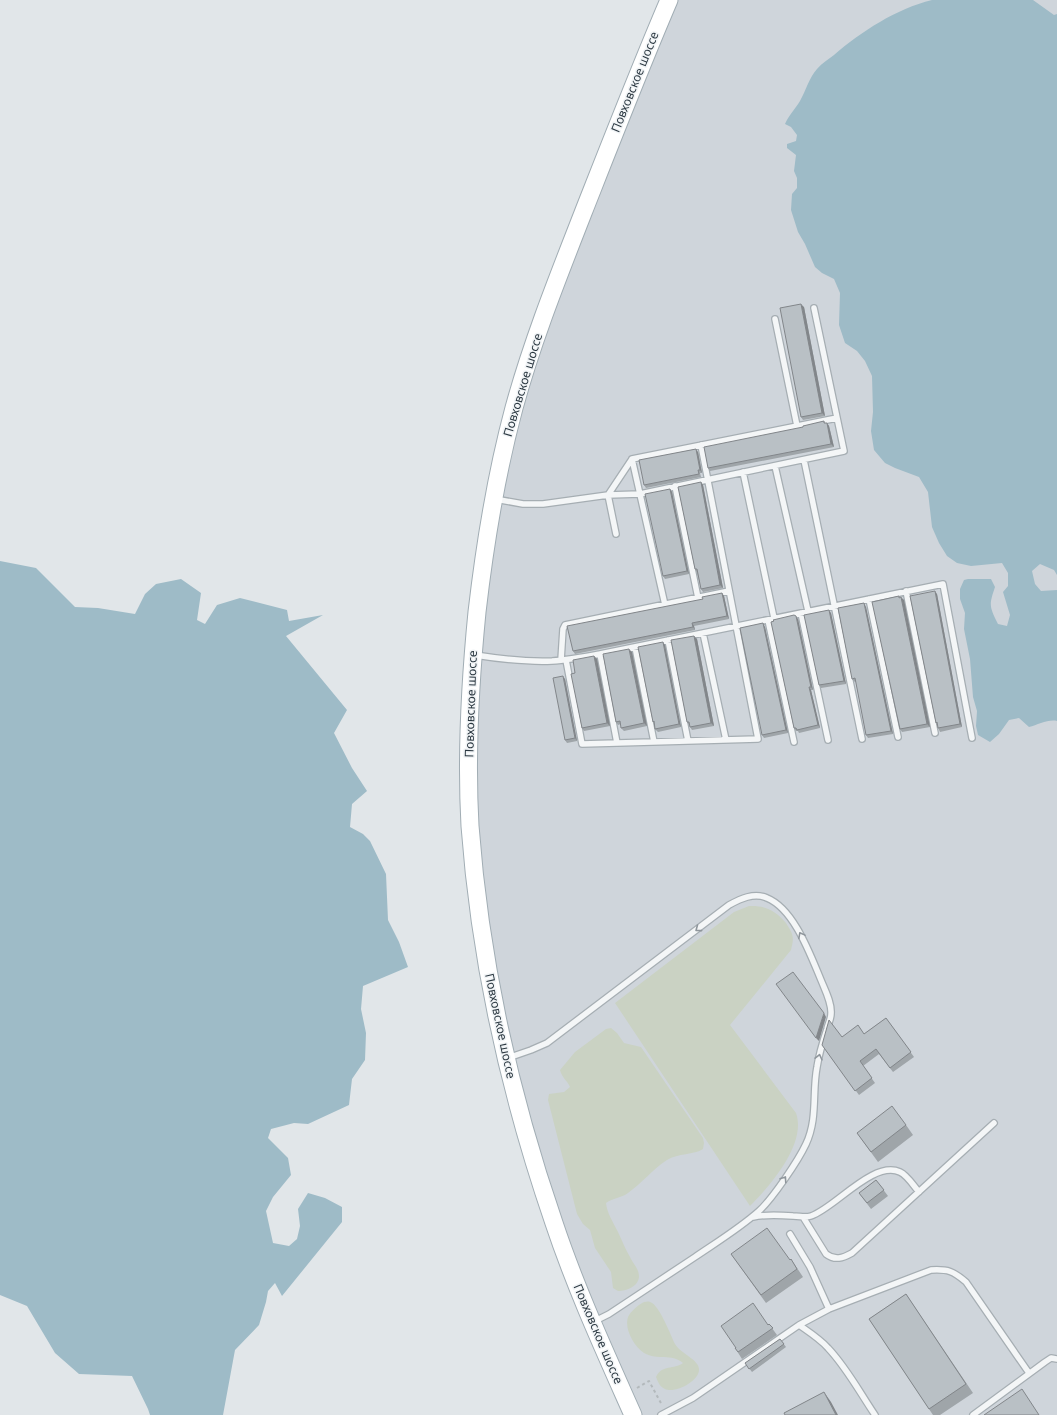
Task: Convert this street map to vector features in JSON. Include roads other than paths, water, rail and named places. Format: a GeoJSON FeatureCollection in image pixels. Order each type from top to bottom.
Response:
{"type":"FeatureCollection","features":[{"type":"Feature","properties":{"kind":"main road","name":"Повховское шоссе"},"geometry":{"type":"LineString","coordinates":[[633,1415],[572,1274],[523,1125],[506,1059],[483,941],[474,873],[470,822],[468,752],[473,655],[480,587],[493,498],[515,404],[529,359],[564,262],[642,62],[669,0]]}},
{"type":"Feature","properties":{"kind":"lane"},"geometry":{"type":"LineString","coordinates":[[493,498],[523,504],[543,504],[608,495],[640,494],[844,451],[814,308]]}},
{"type":"Feature","properties":{"kind":"lane"},"geometry":{"type":"LineString","coordinates":[[774,319],[798,426]]}},
{"type":"Feature","properties":{"kind":"lane"},"geometry":{"type":"LineString","coordinates":[[616,534],[608,495],[632,459],[837,418]]}},
{"type":"Feature","properties":{"kind":"lane"},"geometry":{"type":"LineString","coordinates":[[701,445],[758,739],[582,744],[563,660],[563,629],[565,625],[729,591]]}},
{"type":"Feature","properties":{"kind":"lane"},"geometry":{"type":"LineString","coordinates":[[632,459],[664,605]]}},
{"type":"Feature","properties":{"kind":"lane"},"geometry":{"type":"LineString","coordinates":[[804,460],[862,739]]}},
{"type":"Feature","properties":{"kind":"lane"},"geometry":{"type":"LineString","coordinates":[[775,466],[808,611]]}},
{"type":"Feature","properties":{"kind":"lane"},"geometry":{"type":"LineString","coordinates":[[743,472],[794,742]]}},
{"type":"Feature","properties":{"kind":"lane"},"geometry":{"type":"LineString","coordinates":[[675,486],[698,598]]}},
{"type":"Feature","properties":{"kind":"lane"},"geometry":{"type":"LineString","coordinates":[[473,655],[527,661],[563,660],[600,654],[943,584],[972,738]]}},
{"type":"Feature","properties":{"kind":"lane"},"geometry":{"type":"LineString","coordinates":[[906,592],[935,733]]}},
{"type":"Feature","properties":{"kind":"lane"},"geometry":{"type":"LineString","coordinates":[[869,599],[898,737]]}},
{"type":"Feature","properties":{"kind":"lane"},"geometry":{"type":"LineString","coordinates":[[801,613],[828,740]]}},
{"type":"Feature","properties":{"kind":"lane"},"geometry":{"type":"LineString","coordinates":[[703,633],[726,740]]}},
{"type":"Feature","properties":{"kind":"lane"},"geometry":{"type":"LineString","coordinates":[[668,640],[688,741]]}},
{"type":"Feature","properties":{"kind":"lane"},"geometry":{"type":"LineString","coordinates":[[635,647],[654,742]]}},
{"type":"Feature","properties":{"kind":"lane"},"geometry":{"type":"LineString","coordinates":[[600,654],[618,743]]}},
{"type":"Feature","properties":{"kind":"lane"},"geometry":{"type":"LineString","coordinates":[[506,1059],[547,1043],[729,905],[741,899],[754,896],[766,897],[775,903],[798,929],[807,946],[830,1002],[831,1014],[819,1057],[815,1078],[815,1108],[812,1128],[806,1144],[780,1184],[760,1210],[751,1217],[609,1314],[592,1322]]}},
{"type":"Feature","properties":{"kind":"lane"},"geometry":{"type":"LineString","coordinates":[[803,1217],[830,1258],[840,1258],[852,1253],[994,1123]]}},
{"type":"Feature","properties":{"kind":"lane"},"geometry":{"type":"LineString","coordinates":[[751,1217],[764,1215],[803,1217],[817,1214],[866,1178],[887,1171],[899,1172],[905,1175],[919,1192]]}},
{"type":"Feature","properties":{"kind":"lane"},"geometry":{"type":"LineString","coordinates":[[790,1234],[810,1267],[829,1309]]}},
{"type":"Feature","properties":{"kind":"lane"},"geometry":{"type":"LineString","coordinates":[[664,1414],[693,1398],[799,1325],[829,1309],[931,1270],[944,1269],[956,1274],[966,1282],[1029,1374]]}},
{"type":"Feature","properties":{"kind":"lane"},"geometry":{"type":"LineString","coordinates":[[799,1325],[828,1348],[846,1371],[875,1415]]}},
{"type":"Feature","properties":{"kind":"lane"},"geometry":{"type":"LineString","coordinates":[[973,1415],[1051,1358],[1057,1359]]}},
{"type":"Feature","properties":{"kind":"water"},"geometry":{"type":"Polygon","coordinates":[[[932,0],[1033,0],[1054,15],[1057,14],[1057,575],[1054,570],[1040,564],[1032,571],[1035,584],[1041,591],[1057,590],[1057,721],[1047,721],[1029,727],[1019,718],[1009,720],[999,734],[990,742],[978,735],[976,726],[977,711],[973,697],[970,659],[964,629],[965,613],[960,599],[960,589],[964,580],[991,579],[995,587],[991,602],[993,613],[998,624],[1007,626],[1010,615],[1003,592],[1008,586],[1008,573],[1002,563],[971,566],[957,563],[947,556],[932,527],[928,492],[919,477],[885,463],[874,450],[871,431],[873,412],[872,376],[865,361],[857,351],[845,343],[839,325],[840,293],[834,279],[822,273],[815,267],[798,232],[791,210],[792,194],[797,188],[797,178],[794,171],[796,155],[787,148],[787,144],[796,141],[797,135],[791,127],[785,124],[800,101],[814,73],[821,65],[868,29],[905,9],[932,0]]]}},
{"type":"Feature","properties":{"kind":"water"},"geometry":{"type":"Polygon","coordinates":[[[0,561],[36,568],[75,607],[98,608],[135,614],[145,594],[156,584],[181,579],[201,593],[197,620],[205,624],[217,605],[240,598],[287,610],[289,621],[323,615],[286,636],[347,710],[334,733],[352,768],[367,791],[352,804],[350,827],[363,834],[370,841],[386,874],[388,920],[399,942],[408,967],[363,986],[361,1009],[366,1033],[365,1060],[352,1079],[349,1105],[308,1124],[294,1123],[271,1129],[268,1138],[288,1158],[291,1175],[273,1197],[266,1211],[273,1243],[289,1246],[297,1239],[300,1226],[298,1209],[308,1193],[325,1198],[342,1207],[342,1222],[282,1296],[275,1283],[268,1291],[259,1325],[235,1350],[223,1415],[150,1415],[132,1376],[79,1374],[55,1353],[27,1306],[0,1295],[0,561]]]}}]}
